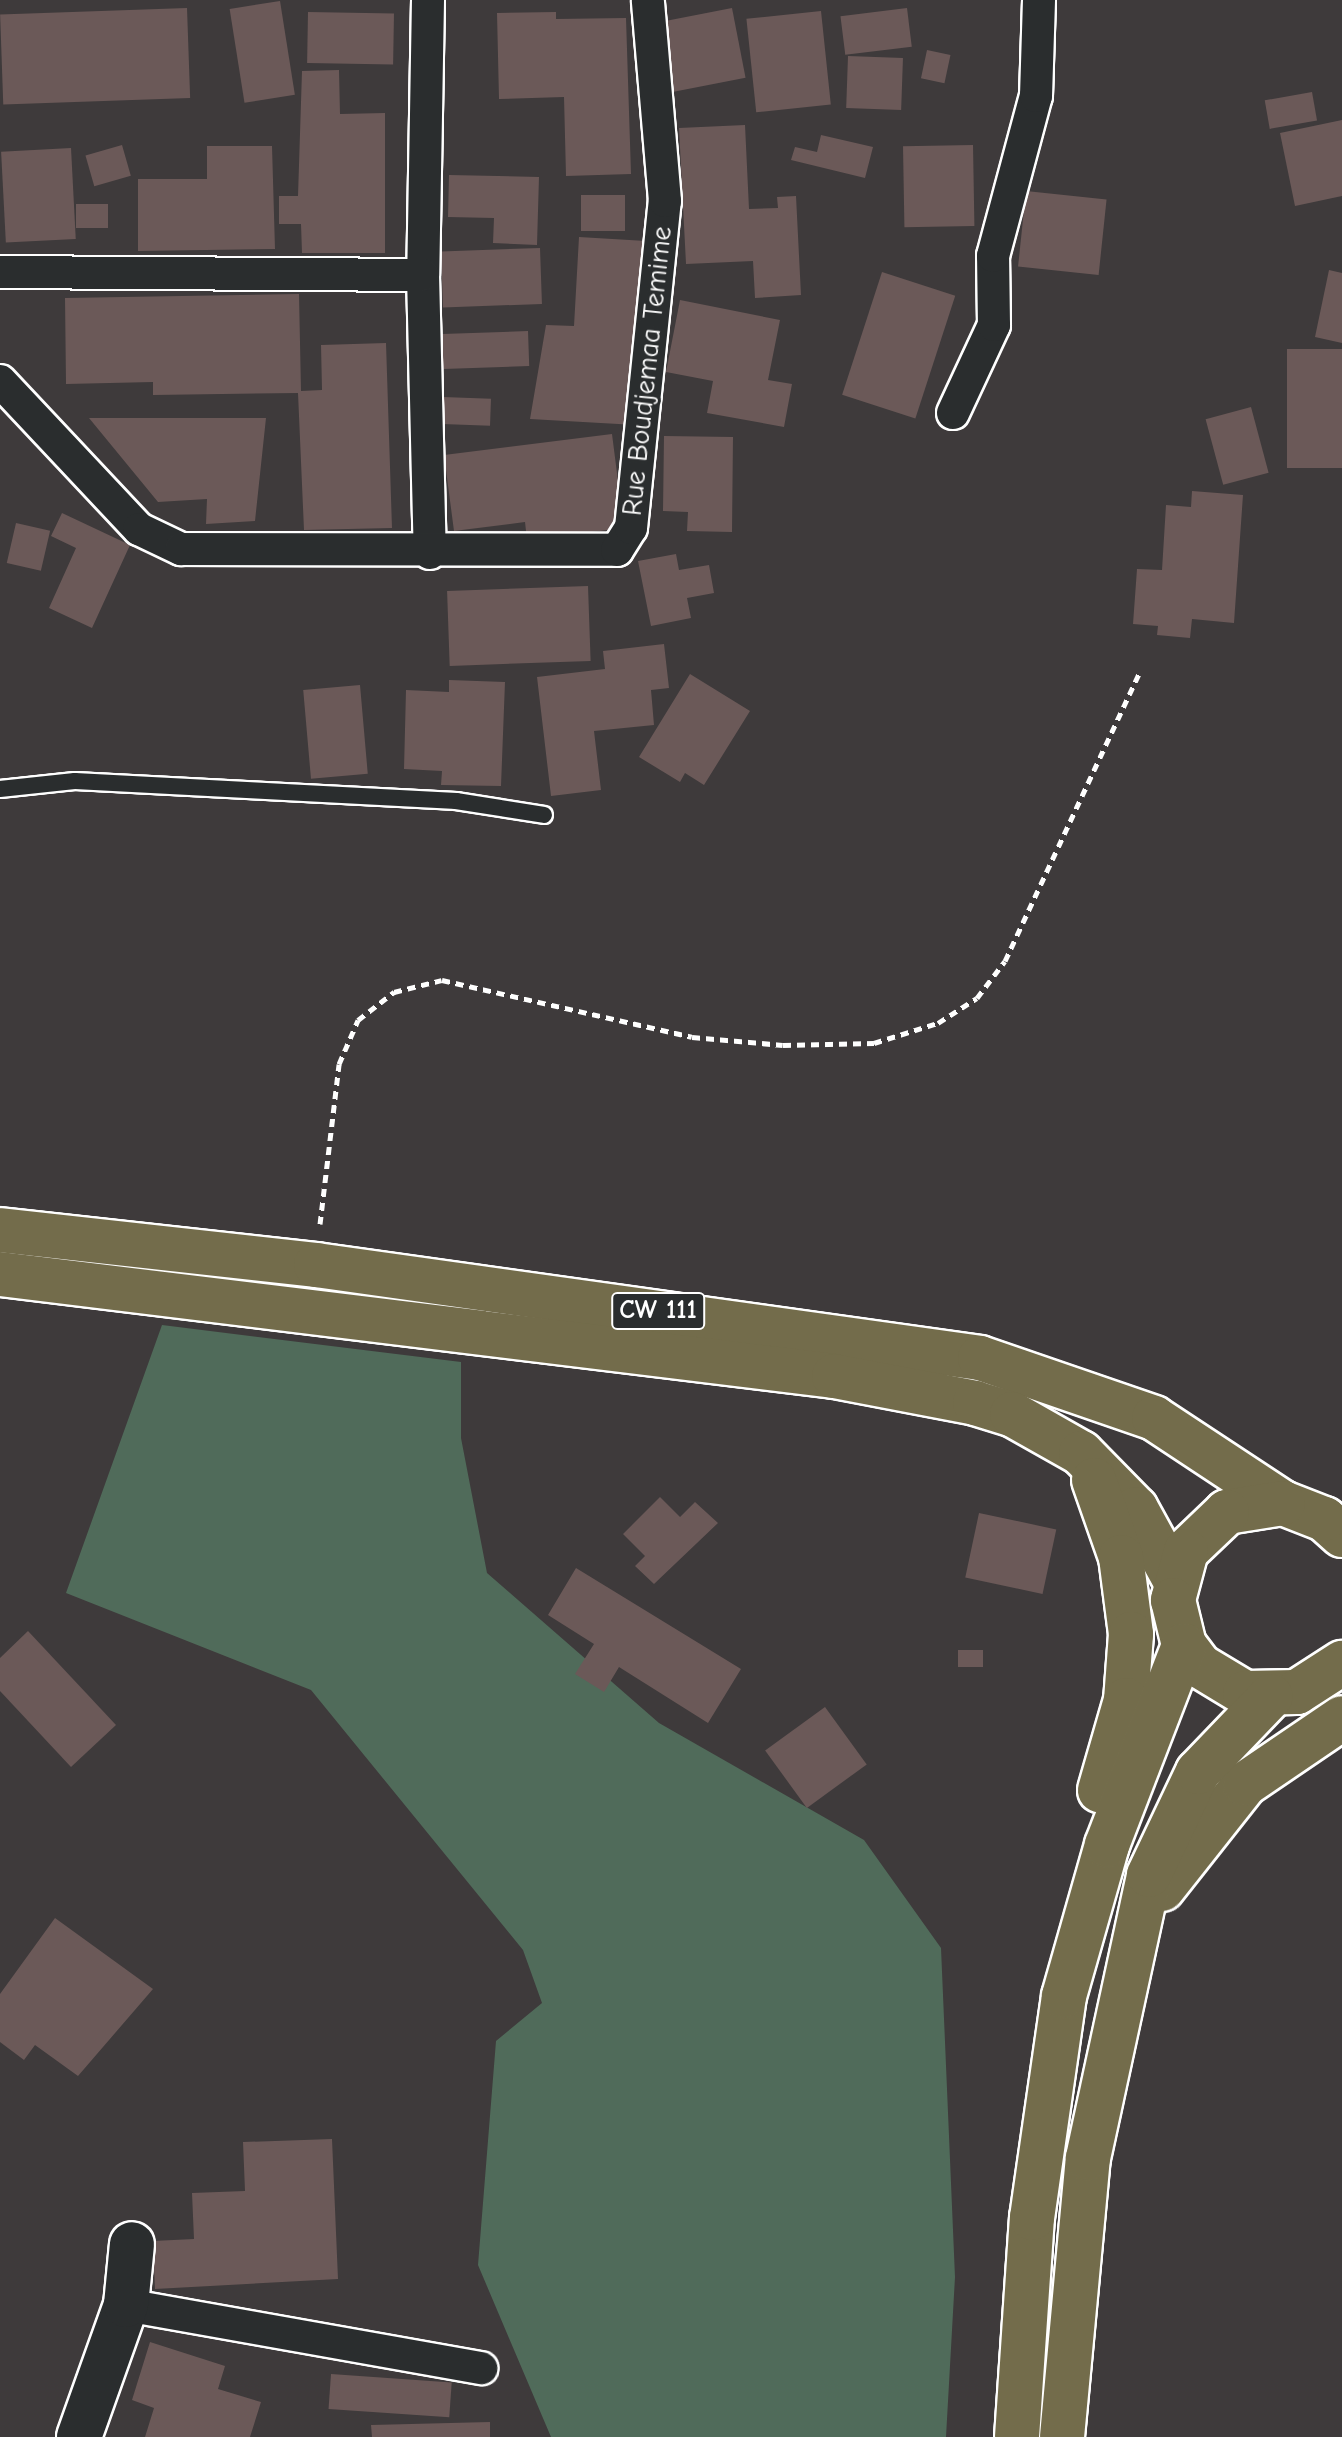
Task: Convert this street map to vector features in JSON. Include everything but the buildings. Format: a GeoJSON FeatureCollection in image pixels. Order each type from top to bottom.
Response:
{"type":"FeatureCollection","features":[{"type":"Feature","properties":{"kind":"highway","name":"CW 111"},"geometry":{"type":"LineString","coordinates":[[0,1230],[316,1265],[980,1358],[1154,1418],[1283,1503]]}},
{"type":"Feature","properties":{"kind":"highway"},"geometry":{"type":"LineString","coordinates":[[0,1274],[834,1376],[1012,1414],[1081,1453],[1136,1509],[1174,1578],[1184,1645],[1092,1892],[1046,2099],[1017,2437]]}},
{"type":"Feature","properties":{"kind":"highway"},"geometry":{"type":"LineString","coordinates":[[1081,1453],[1115,1532],[1131,1634],[1126,1700],[1094,1814],[1092,1892]]}},
{"type":"Feature","properties":{"kind":"highway"},"geometry":{"type":"LineString","coordinates":[[1174,1578],[1203,1528],[1227,1512],[1283,1503],[1324,1519],[1342,1535]]}},
{"type":"Feature","properties":{"kind":"highway"},"geometry":{"type":"LineString","coordinates":[[1184,1645],[1220,1683],[1271,1696],[1337,1686]]}},
{"type":"Feature","properties":{"kind":"highway"},"geometry":{"type":"LineString","coordinates":[[1133,1935],[1188,1849],[1337,1686]]}},
{"type":"Feature","properties":{"kind":"highway"},"geometry":{"type":"LineString","coordinates":[[1062,2437],[1088,2158],[1133,1935],[1183,1796],[1232,1732],[1271,1696]]}},
{"type":"Feature","properties":{"kind":"street"},"geometry":{"type":"LineString","coordinates":[[428,0],[423,275],[430,553]]}},
{"type":"Feature","properties":{"kind":"street"},"geometry":{"type":"LineString","coordinates":[[632,0],[658,0]]}},
{"type":"Feature","properties":{"kind":"street"},"geometry":{"type":"LineString","coordinates":[[953,413],[994,325],[993,256],[1036,96],[1039,0]]}},
{"type":"Feature","properties":{"kind":"street","name":"Rue Boudjemaa Temime"},"geometry":{"type":"LineString","coordinates":[[0,381],[139,529],[181,549],[430,553],[617,550],[631,528],[665,201],[648,1]]}},
{"type":"Feature","properties":{"kind":"street"},"geometry":{"type":"LineString","coordinates":[[0,272],[423,275]]}},
{"type":"Feature","properties":{"kind":"street"},"geometry":{"type":"LineString","coordinates":[[79,2437],[126,2305],[132,2244]]}},
{"type":"Feature","properties":{"kind":"street"},"geometry":{"type":"LineString","coordinates":[[126,2305],[481,2368]]}},
{"type":"Feature","properties":{"kind":"lane"},"geometry":{"type":"LineString","coordinates":[[0,789],[75,781],[456,801],[544,815]]}},
{"type":"Feature","properties":{"kind":"path"},"geometry":{"type":"LineString","coordinates":[[316,1265],[339,1064],[358,1020],[394,992],[442,980],[692,1037],[783,1045],[874,1043],[938,1023],[977,998],[1005,961],[1139,674]]}},
{"type":"Feature","properties":{"kind":"green space"},"geometry":{"type":"Polygon","coordinates":[[[162,1325],[461,1362],[461,1438],[487,1573],[659,1723],[864,1840],[941,1948],[955,2277],[946,2437],[551,2437],[478,2265],[496,2041],[542,2003],[523,1950],[311,1690],[66,1593],[162,1325]]]}}]}
